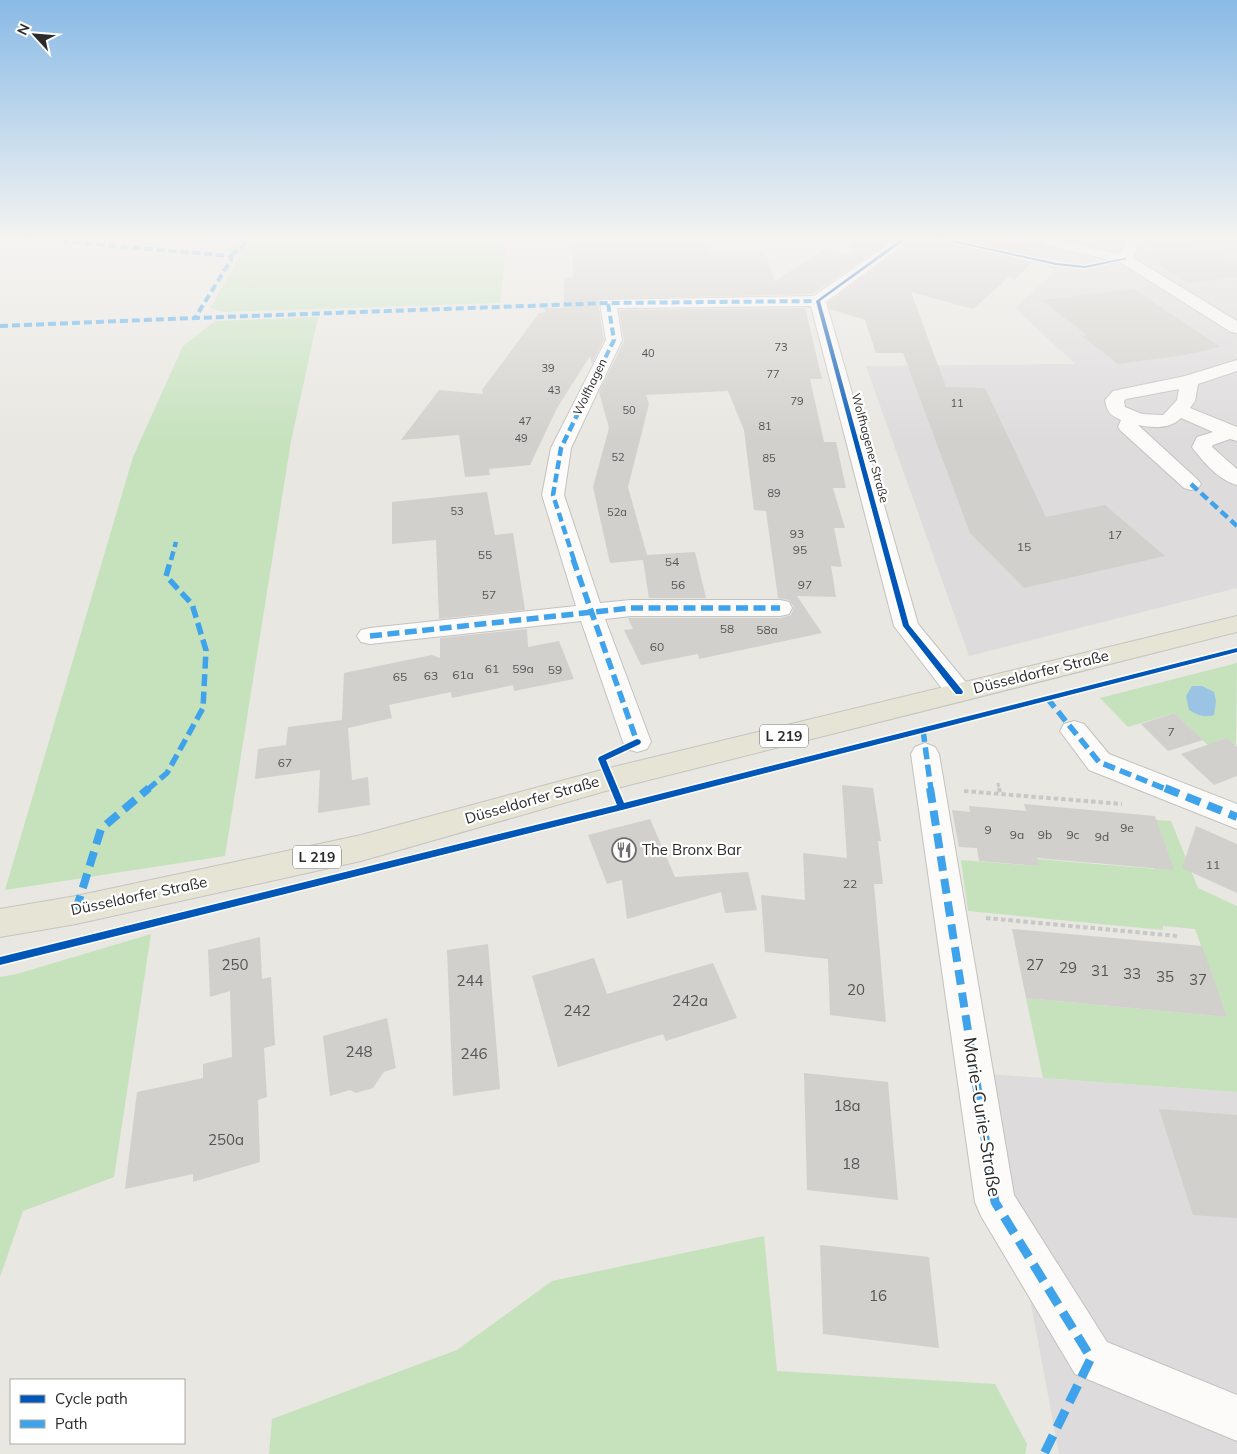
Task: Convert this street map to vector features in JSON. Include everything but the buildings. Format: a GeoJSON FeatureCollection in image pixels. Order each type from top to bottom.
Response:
{"type":"FeatureCollection","features":[{"type":"Feature","properties":{"kind":"main road","name":"Düsseldorfer Straße"},"geometry":{"type":"LineString","coordinates":[[0,923],[76,910],[361,848],[609,779],[1237,624]]}},
{"type":"Feature","properties":{"kind":"street","name":"Wolfhagen"},"geometry":{"type":"LineString","coordinates":[[608,305],[614,340],[561,448],[552,495],[591,614],[637,742]]}},
{"type":"Feature","properties":{"kind":"street","name":"Wolfhagener Straße"},"geometry":{"type":"LineString","coordinates":[[819,305],[906,626],[959,692]]}},
{"type":"Feature","properties":{"kind":"street"},"geometry":{"type":"LineString","coordinates":[[1199,305],[1237,328]]}},
{"type":"Feature","properties":{"kind":"street"},"geometry":{"type":"LineString","coordinates":[[1189,381],[1186,401],[1169,420],[1151,422],[1131,418],[1116,410],[1114,400],[1120,395],[1189,381],[1237,366]]}},
{"type":"Feature","properties":{"kind":"street"},"geometry":{"type":"LineString","coordinates":[[1178,410],[1235,434]]}},
{"type":"Feature","properties":{"kind":"street"},"geometry":{"type":"LineString","coordinates":[[1131,418],[1128,427],[1191,484]]}},
{"type":"Feature","properties":{"kind":"street"},"geometry":{"type":"LineString","coordinates":[[1235,434],[1204,441],[1202,447],[1207,454],[1237,479]]}},
{"type":"Feature","properties":{"kind":"street"},"geometry":{"type":"LineString","coordinates":[[370,636],[591,614],[631,608],[780,608]]}},
{"type":"Feature","properties":{"kind":"street"},"geometry":{"type":"LineString","coordinates":[[1074,731],[1099,762],[1237,817]]}},
{"type":"Feature","properties":{"kind":"street","name":"Marie-Curie-Straße"},"geometry":{"type":"LineString","coordinates":[[928,771],[995,1202],[1091,1358],[1237,1418]]}},
{"type":"Feature","properties":{"kind":"path"},"geometry":{"type":"LineString","coordinates":[[928,771],[1000,794],[1133,805],[1144,780]]}},
{"type":"Feature","properties":{"kind":"path"},"geometry":{"type":"LineString","coordinates":[[998,783],[1000,794]]}},
{"type":"Feature","properties":{"kind":"path"},"geometry":{"type":"LineString","coordinates":[[950,915],[1177,936]]}},
{"type":"Feature","properties":{"kind":"shaded area"},"geometry":{"type":"Polygon","coordinates":[[[1018,305],[1237,305],[1237,588],[969,656],[866,366],[1075,364],[1015,308],[1018,305]]]}},
{"type":"Feature","properties":{"kind":"shaded area"},"geometry":{"type":"Polygon","coordinates":[[[988,1074],[1237,1092],[1237,1454],[1059,1454],[988,1074]]]}},
{"type":"Feature","properties":{"kind":"green space"},"geometry":{"type":"Polygon","coordinates":[[[212,305],[443,305],[224,312],[210,308],[212,305]]]}},
{"type":"Feature","properties":{"kind":"green space"},"geometry":{"type":"Polygon","coordinates":[[[318,317],[291,441],[225,856],[5,890],[133,457],[183,346],[215,321],[318,317]]]}},
{"type":"Feature","properties":{"kind":"green space"},"geometry":{"type":"Polygon","coordinates":[[[1237,663],[1236,746],[1227,738],[1208,745],[1174,713],[1128,727],[1100,698],[1237,663]]]}},
{"type":"Feature","properties":{"kind":"green space"},"geometry":{"type":"Polygon","coordinates":[[[1156,820],[1171,821],[1198,888],[1237,906],[1237,1092],[1043,1078],[1026,998],[1227,1017],[1195,929],[1163,926],[1163,930],[968,911],[961,860],[1038,866],[1037,859],[1155,869],[1146,841],[1164,843],[1156,820]]]}},
{"type":"Feature","properties":{"kind":"green space"},"geometry":{"type":"Polygon","coordinates":[[[151,934],[114,1177],[23,1211],[0,1277],[0,977],[17,974],[151,934]]]}},
{"type":"Feature","properties":{"kind":"green space"},"geometry":{"type":"Polygon","coordinates":[[[764,1236],[777,1371],[995,1384],[1027,1444],[1025,1454],[269,1454],[272,1419],[457,1350],[552,1281],[764,1236]]]}},
{"type":"Feature","properties":{"kind":"water"},"geometry":{"type":"Polygon","coordinates":[[[1192,686],[1202,686],[1214,692],[1216,701],[1214,715],[1201,716],[1189,710],[1186,696],[1192,686]]]}},
{"type":"Feature","properties":{"kind":"marked path"},"geometry":{"type":"LineString","coordinates":[[203,305],[195,318],[557,305]]}},
{"type":"Feature","properties":{"kind":"marked path"},"geometry":{"type":"LineString","coordinates":[[608,305],[614,340],[561,448],[553,495],[591,614],[637,742]]}},
{"type":"Feature","properties":{"kind":"marked path"},"geometry":{"type":"LineString","coordinates":[[0,326],[195,318]]}},
{"type":"Feature","properties":{"kind":"marked path"},"geometry":{"type":"LineString","coordinates":[[1191,484],[1237,526]]}},
{"type":"Feature","properties":{"kind":"marked path"},"geometry":{"type":"LineString","coordinates":[[76,910],[101,829],[167,773],[203,708],[206,650],[192,604],[166,576],[176,542]]}},
{"type":"Feature","properties":{"kind":"marked path"},"geometry":{"type":"LineString","coordinates":[[370,636],[631,608],[780,608]]}},
{"type":"Feature","properties":{"kind":"marked path"},"geometry":{"type":"LineString","coordinates":[[1047,698],[1099,762],[1237,817]]}},
{"type":"Feature","properties":{"kind":"marked path"},"geometry":{"type":"LineString","coordinates":[[923,730],[925,754],[995,1202],[1091,1358],[1044,1454]]}},
{"type":"Feature","properties":{"kind":"cycle path"},"geometry":{"type":"LineString","coordinates":[[819,305],[906,626],[959,692]]}},
{"type":"Feature","properties":{"kind":"cycle path"},"geometry":{"type":"LineString","coordinates":[[0,961],[622,807],[1237,650]]}},
{"type":"Feature","properties":{"kind":"cycle path"},"geometry":{"type":"LineString","coordinates":[[622,807],[602,759],[637,742]]}},
{"type":"Feature","properties":{"kind":"place","name":"The Bronx Bar"},"geometry":{"type":"Point","coordinates":[624,850]}}]}
